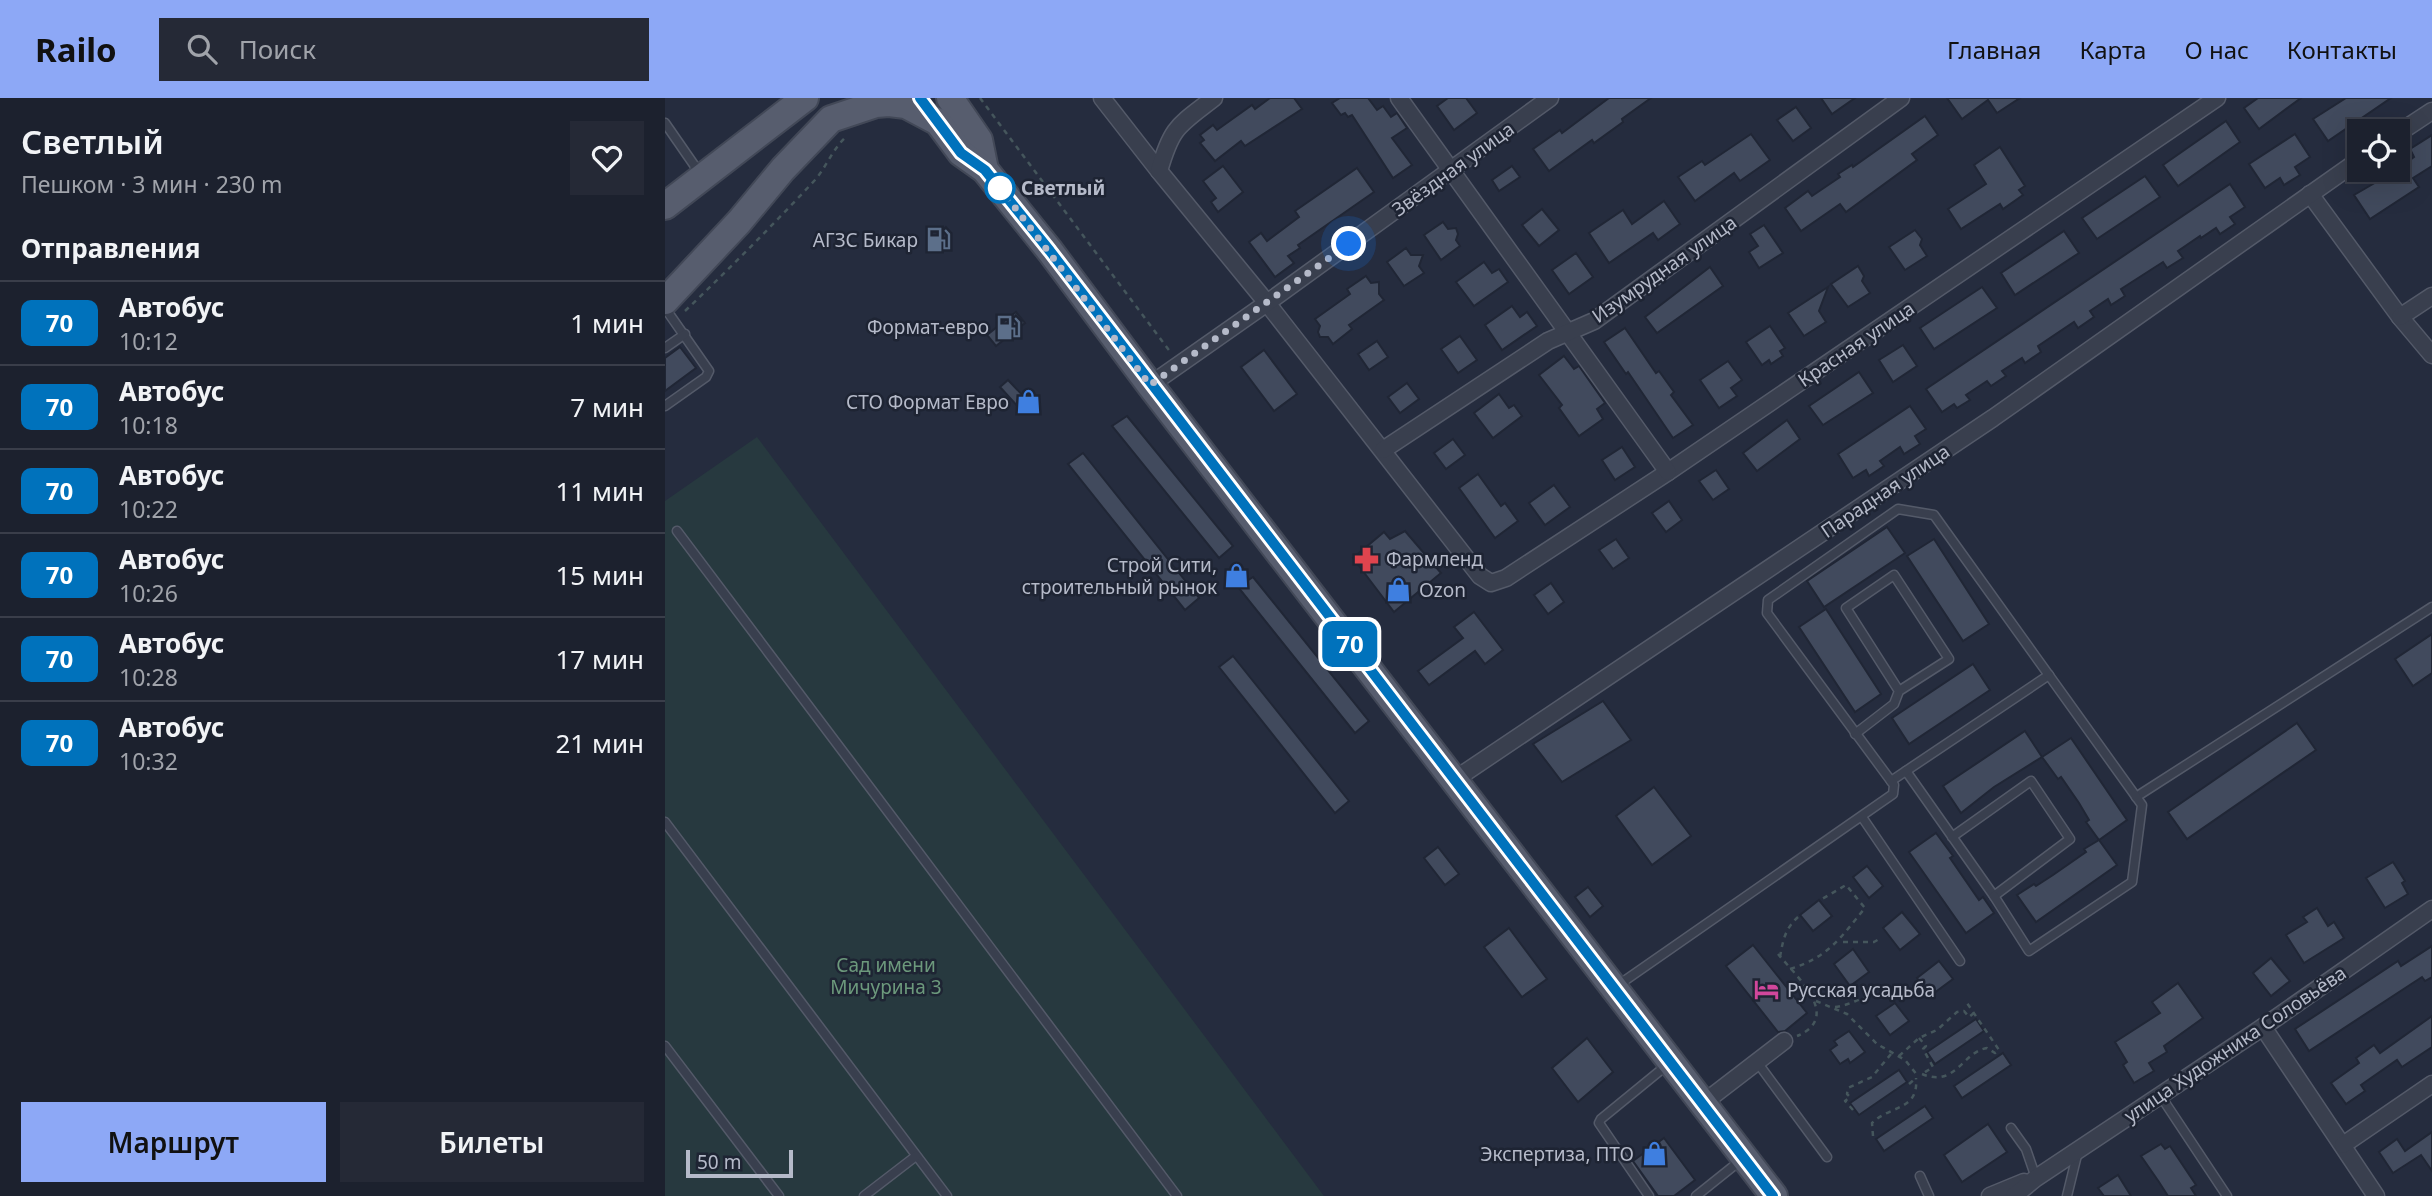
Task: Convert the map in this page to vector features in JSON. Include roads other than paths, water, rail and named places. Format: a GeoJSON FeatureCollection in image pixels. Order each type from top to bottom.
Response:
{"type":"FeatureCollection","features":[{"type":"Feature","properties":{"kind":"main road"},"geometry":{"type":"LineString","coordinates":[[665,206],[805,98]]}},
{"type":"Feature","properties":{"kind":"main road"},"geometry":{"type":"LineString","coordinates":[[950,98],[979,140],[985,170]]}},
{"type":"Feature","properties":{"kind":"main road"},"geometry":{"type":"LineString","coordinates":[[670,311],[783,169],[840,127],[876,104],[889,103],[917,110],[938,122],[961,153],[985,170],[1050,251],[1773,1196]]}},
{"type":"Feature","properties":{"kind":"street"},"geometry":{"type":"LineString","coordinates":[[840,127],[855,98]]}},
{"type":"Feature","properties":{"kind":"street"},"geometry":{"type":"LineString","coordinates":[[920,98],[938,122]]}},
{"type":"Feature","properties":{"kind":"street"},"geometry":{"type":"LineString","coordinates":[[1102,98],[1383,450]]}},
{"type":"Feature","properties":{"kind":"street"},"geometry":{"type":"LineString","coordinates":[[1159,171],[1172,134],[1180,124],[1214,98]]}},
{"type":"Feature","properties":{"kind":"street"},"geometry":{"type":"LineString","coordinates":[[1399,98],[1668,472]]}},
{"type":"Feature","properties":{"kind":"street","name":"Звёздная улица"},"geometry":{"type":"LineString","coordinates":[[1150,385],[1550,98]]}},
{"type":"Feature","properties":{"kind":"street","name":"Изумрудная улица"},"geometry":{"type":"LineString","coordinates":[[1383,450],[1548,341],[1594,321],[1901,98]]}},
{"type":"Feature","properties":{"kind":"street","name":"Красная улица"},"geometry":{"type":"LineString","coordinates":[[1383,450],[1480,576],[1491,583],[1506,578],[1668,472],[2217,98]]}},
{"type":"Feature","properties":{"kind":"street"},"geometry":{"type":"LineString","coordinates":[[2410,125],[2432,111]]}},
{"type":"Feature","properties":{"kind":"street","name":"Парадная улица"},"geometry":{"type":"LineString","coordinates":[[1454,780],[1993,418],[2347,168]]}},
{"type":"Feature","properties":{"kind":"street"},"geometry":{"type":"LineString","coordinates":[[2310,194],[2400,317],[2432,355]]}},
{"type":"Feature","properties":{"kind":"street"},"geometry":{"type":"LineString","coordinates":[[2400,317],[2432,296]]}},
{"type":"Feature","properties":{"kind":"street","name":"улица Художника Соловьёва"},"geometry":{"type":"LineString","coordinates":[[2014,1196],[2036,1178],[2263,1027],[2432,909]]}},
{"type":"Feature","properties":{"kind":"street"},"geometry":{"type":"LineString","coordinates":[[2263,1027],[2376,1196]]}},
{"type":"Feature","properties":{"kind":"street"},"geometry":{"type":"LineString","coordinates":[[1702,1104],[1784,1041]]}},
{"type":"Feature","properties":{"kind":"street"},"geometry":{"type":"LineString","coordinates":[[2343,1145],[2432,1084]]}},
{"type":"Feature","properties":{"kind":"street","name":"улица Художника Соловьёва"},"geometry":{"type":"LineString","coordinates":[[1990,1196],[2036,1178]]}},
{"type":"Feature","properties":{"kind":"lane"},"geometry":{"type":"LineString","coordinates":[[665,123],[703,177]]}},
{"type":"Feature","properties":{"kind":"lane"},"geometry":{"type":"LineString","coordinates":[[665,308],[670,311],[709,373],[665,406]]}},
{"type":"Feature","properties":{"kind":"lane"},"geometry":{"type":"LineString","coordinates":[[665,348],[685,334]]}},
{"type":"Feature","properties":{"kind":"lane"},"geometry":{"type":"LineString","coordinates":[[1614,988],[1893,794],[1894,785],[1767,613],[1768,600],[1898,509],[1934,515],[2142,805],[2132,882],[2029,951],[1994,896],[1906,771]]}},
{"type":"Feature","properties":{"kind":"lane"},"geometry":{"type":"LineString","coordinates":[[677,531],[1177,1196]]}},
{"type":"Feature","properties":{"kind":"lane"},"geometry":{"type":"LineString","coordinates":[[1855,734],[1894,704],[1899,691],[1949,659],[1894,575],[1846,608],[1899,691]]}},
{"type":"Feature","properties":{"kind":"lane"},"geometry":{"type":"LineString","coordinates":[[2136,797],[2432,607]]}},
{"type":"Feature","properties":{"kind":"lane"},"geometry":{"type":"LineString","coordinates":[[1891,781],[2049,675]]}},
{"type":"Feature","properties":{"kind":"lane"},"geometry":{"type":"LineString","coordinates":[[1952,837],[2031,781],[2070,839],[1994,896]]}},
{"type":"Feature","properties":{"kind":"lane"},"geometry":{"type":"LineString","coordinates":[[1862,817],[1960,961]]}},
{"type":"Feature","properties":{"kind":"lane"},"geometry":{"type":"LineString","coordinates":[[665,822],[947,1196]]}},
{"type":"Feature","properties":{"kind":"lane"},"geometry":{"type":"LineString","coordinates":[[665,1046],[779,1196]]}},
{"type":"Feature","properties":{"kind":"lane"},"geometry":{"type":"LineString","coordinates":[[1756,1062],[1827,1157]]}},
{"type":"Feature","properties":{"kind":"lane"},"geometry":{"type":"LineString","coordinates":[[1649,1196],[1599,1124],[1601,1119],[1670,1063]]}},
{"type":"Feature","properties":{"kind":"lane"},"geometry":{"type":"LineString","coordinates":[[2159,1095],[2227,1196]]}},
{"type":"Feature","properties":{"kind":"lane"},"geometry":{"type":"LineString","coordinates":[[2011,1128],[2026,1149],[2036,1178]]}},
{"type":"Feature","properties":{"kind":"lane"},"geometry":{"type":"LineString","coordinates":[[2067,1196],[2078,1150]]}},
{"type":"Feature","properties":{"kind":"lane"},"geometry":{"type":"LineString","coordinates":[[864,1196],[916,1156]]}},
{"type":"Feature","properties":{"kind":"lane"},"geometry":{"type":"LineString","coordinates":[[1703,1194],[1744,1158]]}},
{"type":"Feature","properties":{"kind":"lane"},"geometry":{"type":"LineString","coordinates":[[1920,1176],[1929,1196]]}},
{"type":"Feature","properties":{"kind":"place","name":"Светлый"},"geometry":{"type":"Point","coordinates":[1000,188]}},
{"type":"Feature","properties":{"kind":"place","name":"АГЗС Бикар"},"geometry":{"type":"Point","coordinates":[938,240]}},
{"type":"Feature","properties":{"kind":"place","name":"Формат-евро"},"geometry":{"type":"Point","coordinates":[1009,327]}},
{"type":"Feature","properties":{"kind":"place","name":"СТО Формат Евро"},"geometry":{"type":"Point","coordinates":[1029,402]}},
{"type":"Feature","properties":{"kind":"place","name":"Фармленд"},"geometry":{"type":"Point","coordinates":[1366,559]}},
{"type":"Feature","properties":{"kind":"place","name":"Строй Сити, строительный рынок"},"geometry":{"type":"Point","coordinates":[1237,576]}},
{"type":"Feature","properties":{"kind":"place","name":"Ozon"},"geometry":{"type":"Point","coordinates":[1399,590]}},
{"type":"Feature","properties":{"kind":"place","name":"Русская усадьба"},"geometry":{"type":"Point","coordinates":[1767,990]}},
{"type":"Feature","properties":{"kind":"place","name":"Экспертиза, ПТО"},"geometry":{"type":"Point","coordinates":[1654,1154]}},
{"type":"Feature","properties":{"kind":"park label","name":"Сад имени Мичурина 3"},"geometry":{"type":"Point","coordinates":[886,976]}}]}
